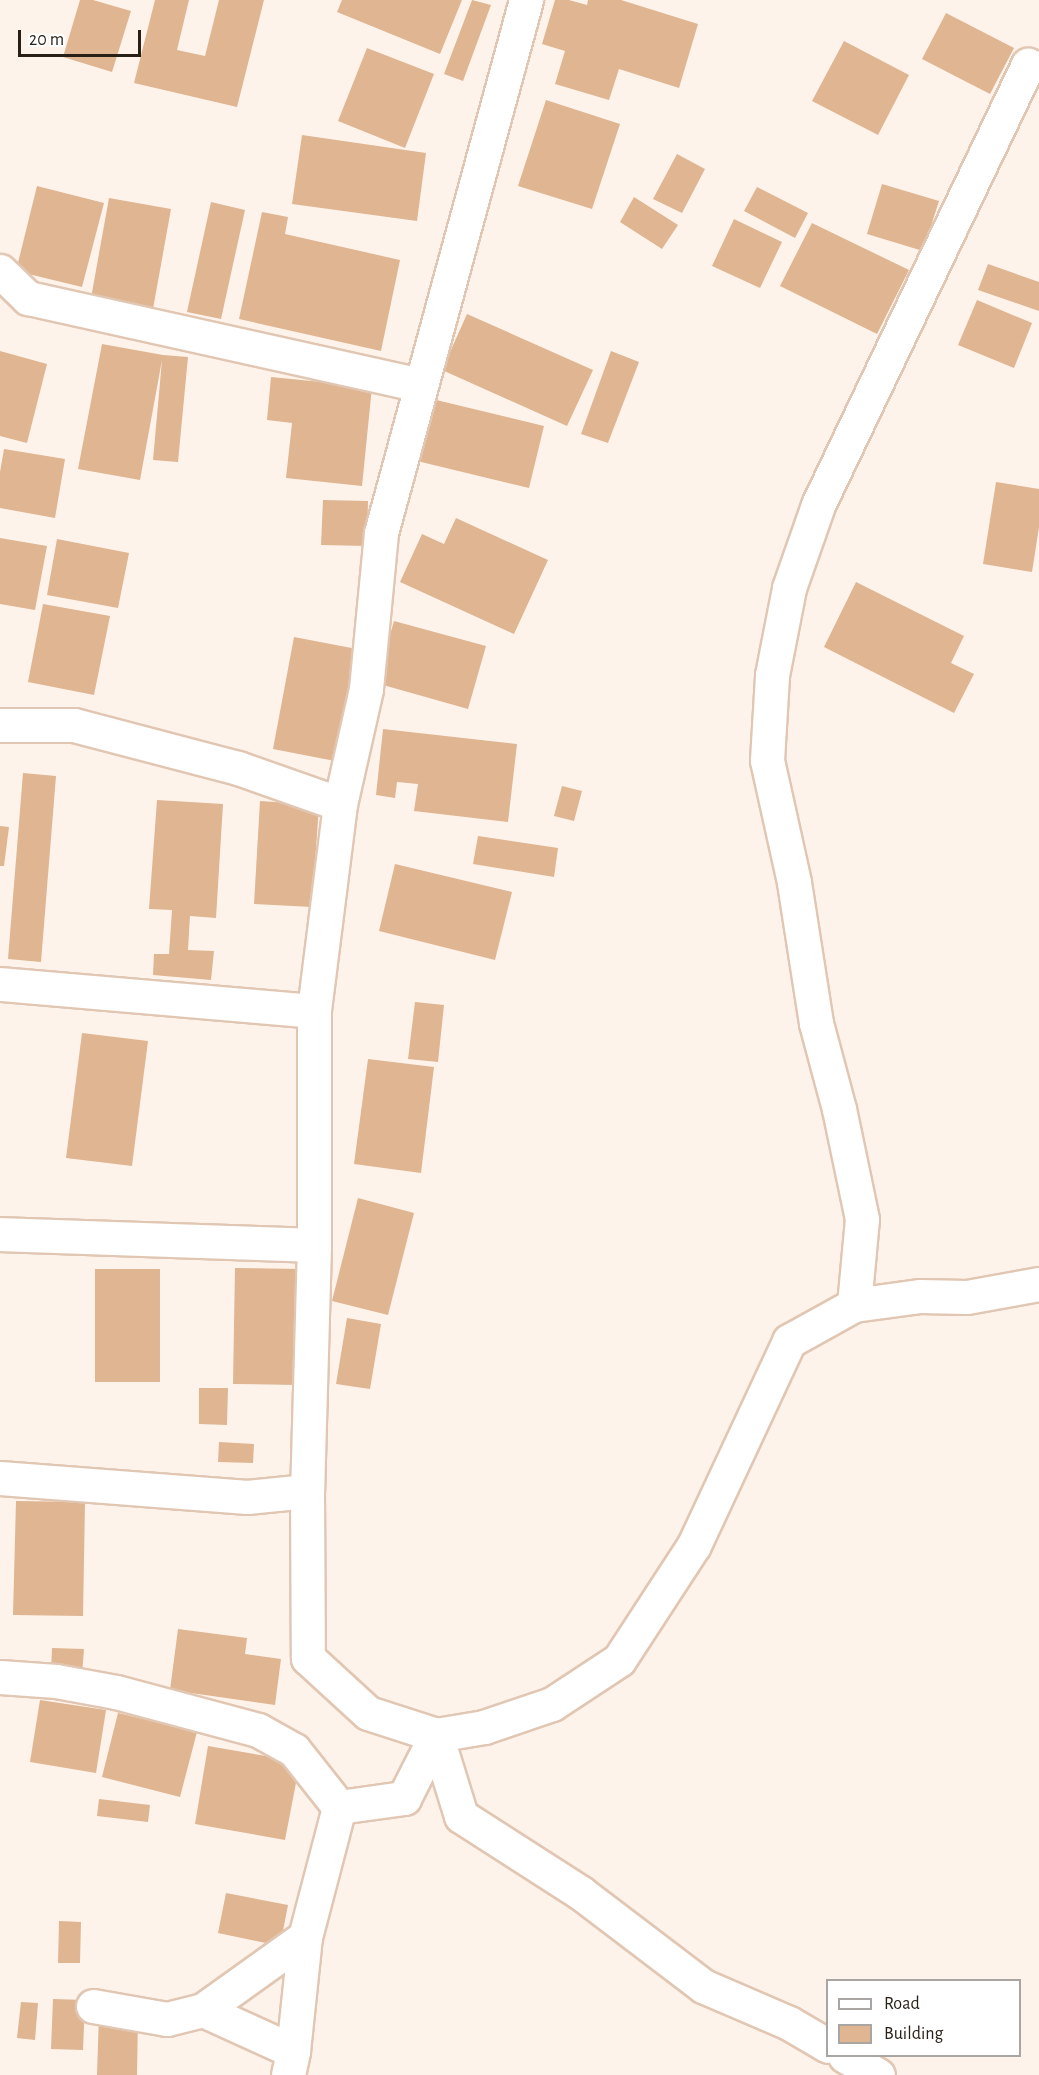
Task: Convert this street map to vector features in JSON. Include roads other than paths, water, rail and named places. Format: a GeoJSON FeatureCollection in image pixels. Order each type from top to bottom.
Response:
{"type":"FeatureCollection","features":[{"type":"Feature","properties":{"kind":"street"},"geometry":{"type":"LineString","coordinates":[[526,0],[418,386],[381,533],[366,689],[340,804],[314,1011],[314,1245],[307,1491],[308,1658],[368,1713],[436,1735],[484,1727],[552,1704],[619,1660],[694,1545],[789,1341],[854,1305],[920,1296],[967,1297],[1039,1284]]}},
{"type":"Feature","properties":{"kind":"street"},"geometry":{"type":"LineString","coordinates":[[854,1305],[862,1219],[840,1109],[816,1023],[794,882],[767,760],[772,675],[789,588],[818,505],[1028,64]]}},
{"type":"Feature","properties":{"kind":"street"},"geometry":{"type":"LineString","coordinates":[[0,271],[27,298],[418,386]]}},
{"type":"Feature","properties":{"kind":"street"},"geometry":{"type":"LineString","coordinates":[[0,725],[74,725],[238,768],[340,804]]}},
{"type":"Feature","properties":{"kind":"street"},"geometry":{"type":"LineString","coordinates":[[0,984],[314,1011]]}},
{"type":"Feature","properties":{"kind":"street"},"geometry":{"type":"LineString","coordinates":[[0,1234],[314,1245]]}},
{"type":"Feature","properties":{"kind":"street"},"geometry":{"type":"LineString","coordinates":[[0,1478],[247,1497],[307,1491]]}},
{"type":"Feature","properties":{"kind":"street"},"geometry":{"type":"LineString","coordinates":[[0,1677],[56,1681],[116,1692],[258,1730],[294,1750],[339,1807]]}},
{"type":"Feature","properties":{"kind":"street"},"geometry":{"type":"LineString","coordinates":[[339,1807],[404,1798],[436,1735]]}},
{"type":"Feature","properties":{"kind":"street"},"geometry":{"type":"LineString","coordinates":[[436,1735],[461,1816],[581,1893],[703,1986],[789,2023],[826,2045]]}},
{"type":"Feature","properties":{"kind":"street"},"geometry":{"type":"LineString","coordinates":[[203,2010],[290,2063],[304,1937],[339,1807]]}},
{"type":"Feature","properties":{"kind":"street"},"geometry":{"type":"LineString","coordinates":[[93,2006],[167,2019],[203,2010],[304,1937]]}},
{"type":"Feature","properties":{"kind":"street"},"geometry":{"type":"LineString","coordinates":[[848,2057],[878,2075]]}}]}
